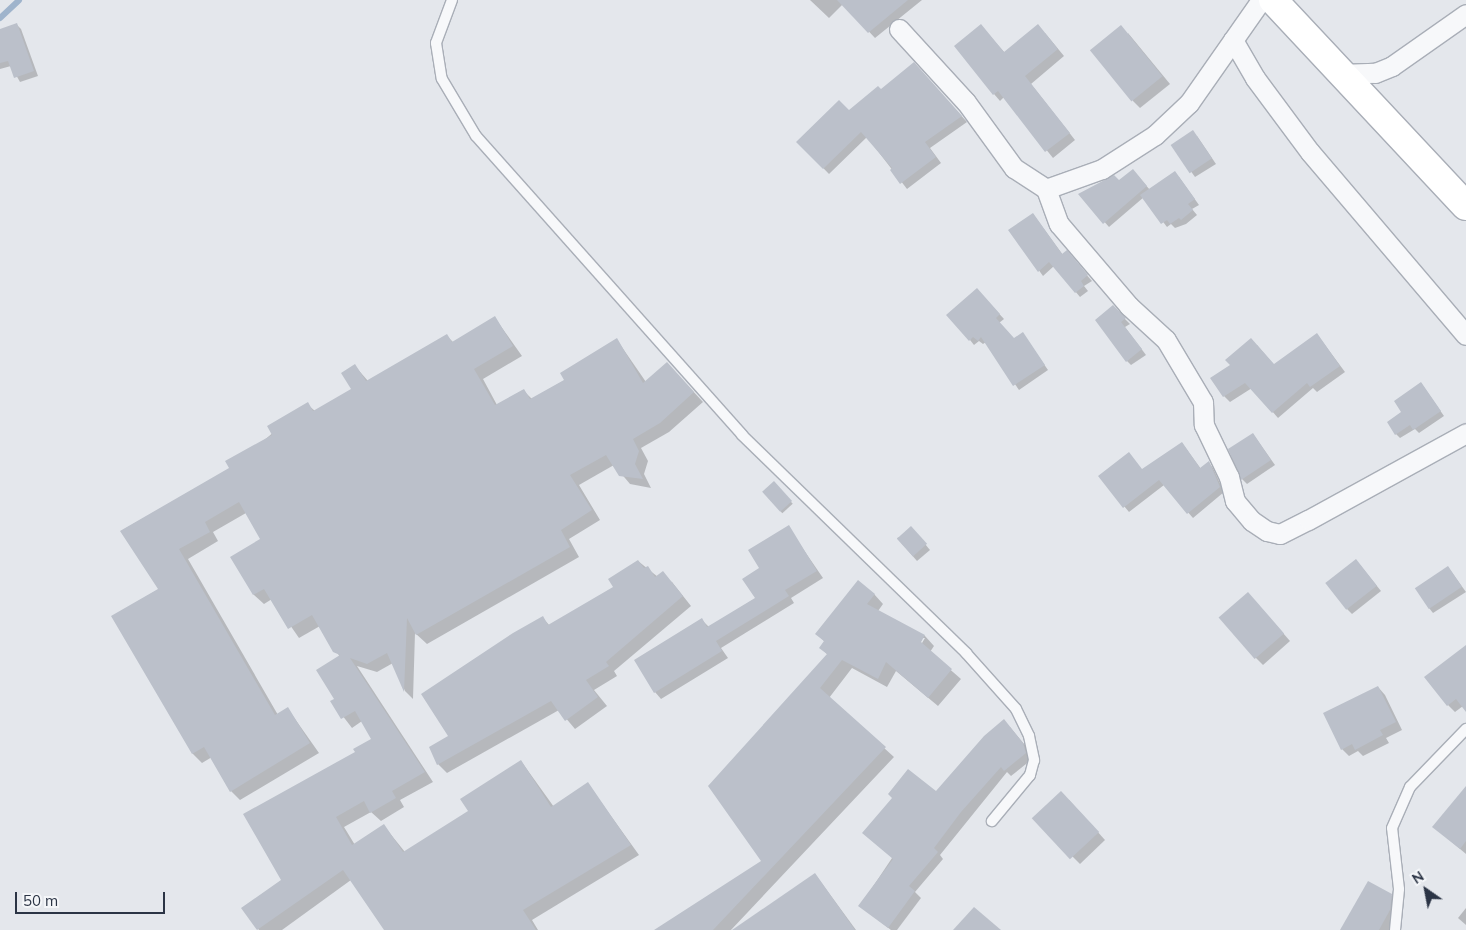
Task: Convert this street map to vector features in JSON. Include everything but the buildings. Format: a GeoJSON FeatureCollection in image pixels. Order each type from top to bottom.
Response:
{"type":"FeatureCollection","features":[{"type":"Feature","properties":{"kind":"main road"},"geometry":{"type":"LineString","coordinates":[[1273,0],[1340,74],[1466,206]]}},
{"type":"Feature","properties":{"kind":"street"},"geometry":{"type":"LineString","coordinates":[[1046,189],[1102,168],[1155,135],[1189,103],[1260,0]]}},
{"type":"Feature","properties":{"kind":"street"},"geometry":{"type":"LineString","coordinates":[[1340,74],[1375,73],[1392,66],[1466,14]]}},
{"type":"Feature","properties":{"kind":"street"},"geometry":{"type":"LineString","coordinates":[[899,29],[966,102],[1014,168],[1046,189],[1059,224],[1129,306],[1166,340],[1203,402],[1204,425],[1229,477],[1236,501],[1252,521],[1267,531],[1280,534],[1466,433]]}},
{"type":"Feature","properties":{"kind":"street"},"geometry":{"type":"LineString","coordinates":[[1233,40],[1255,78],[1310,152],[1466,335]]}},
{"type":"Feature","properties":{"kind":"lane"},"geometry":{"type":"LineString","coordinates":[[452,0],[436,43],[442,79],[476,136],[742,435],[966,653],[1016,709],[1029,736],[1034,760],[1030,775],[992,822]]}},
{"type":"Feature","properties":{"kind":"lane"},"geometry":{"type":"LineString","coordinates":[[1395,930],[1399,890],[1392,828],[1410,787],[1466,729]]}},
{"type":"Feature","properties":{"kind":"waterway"},"geometry":{"type":"LineString","coordinates":[[0,18],[19,0]]}}]}
